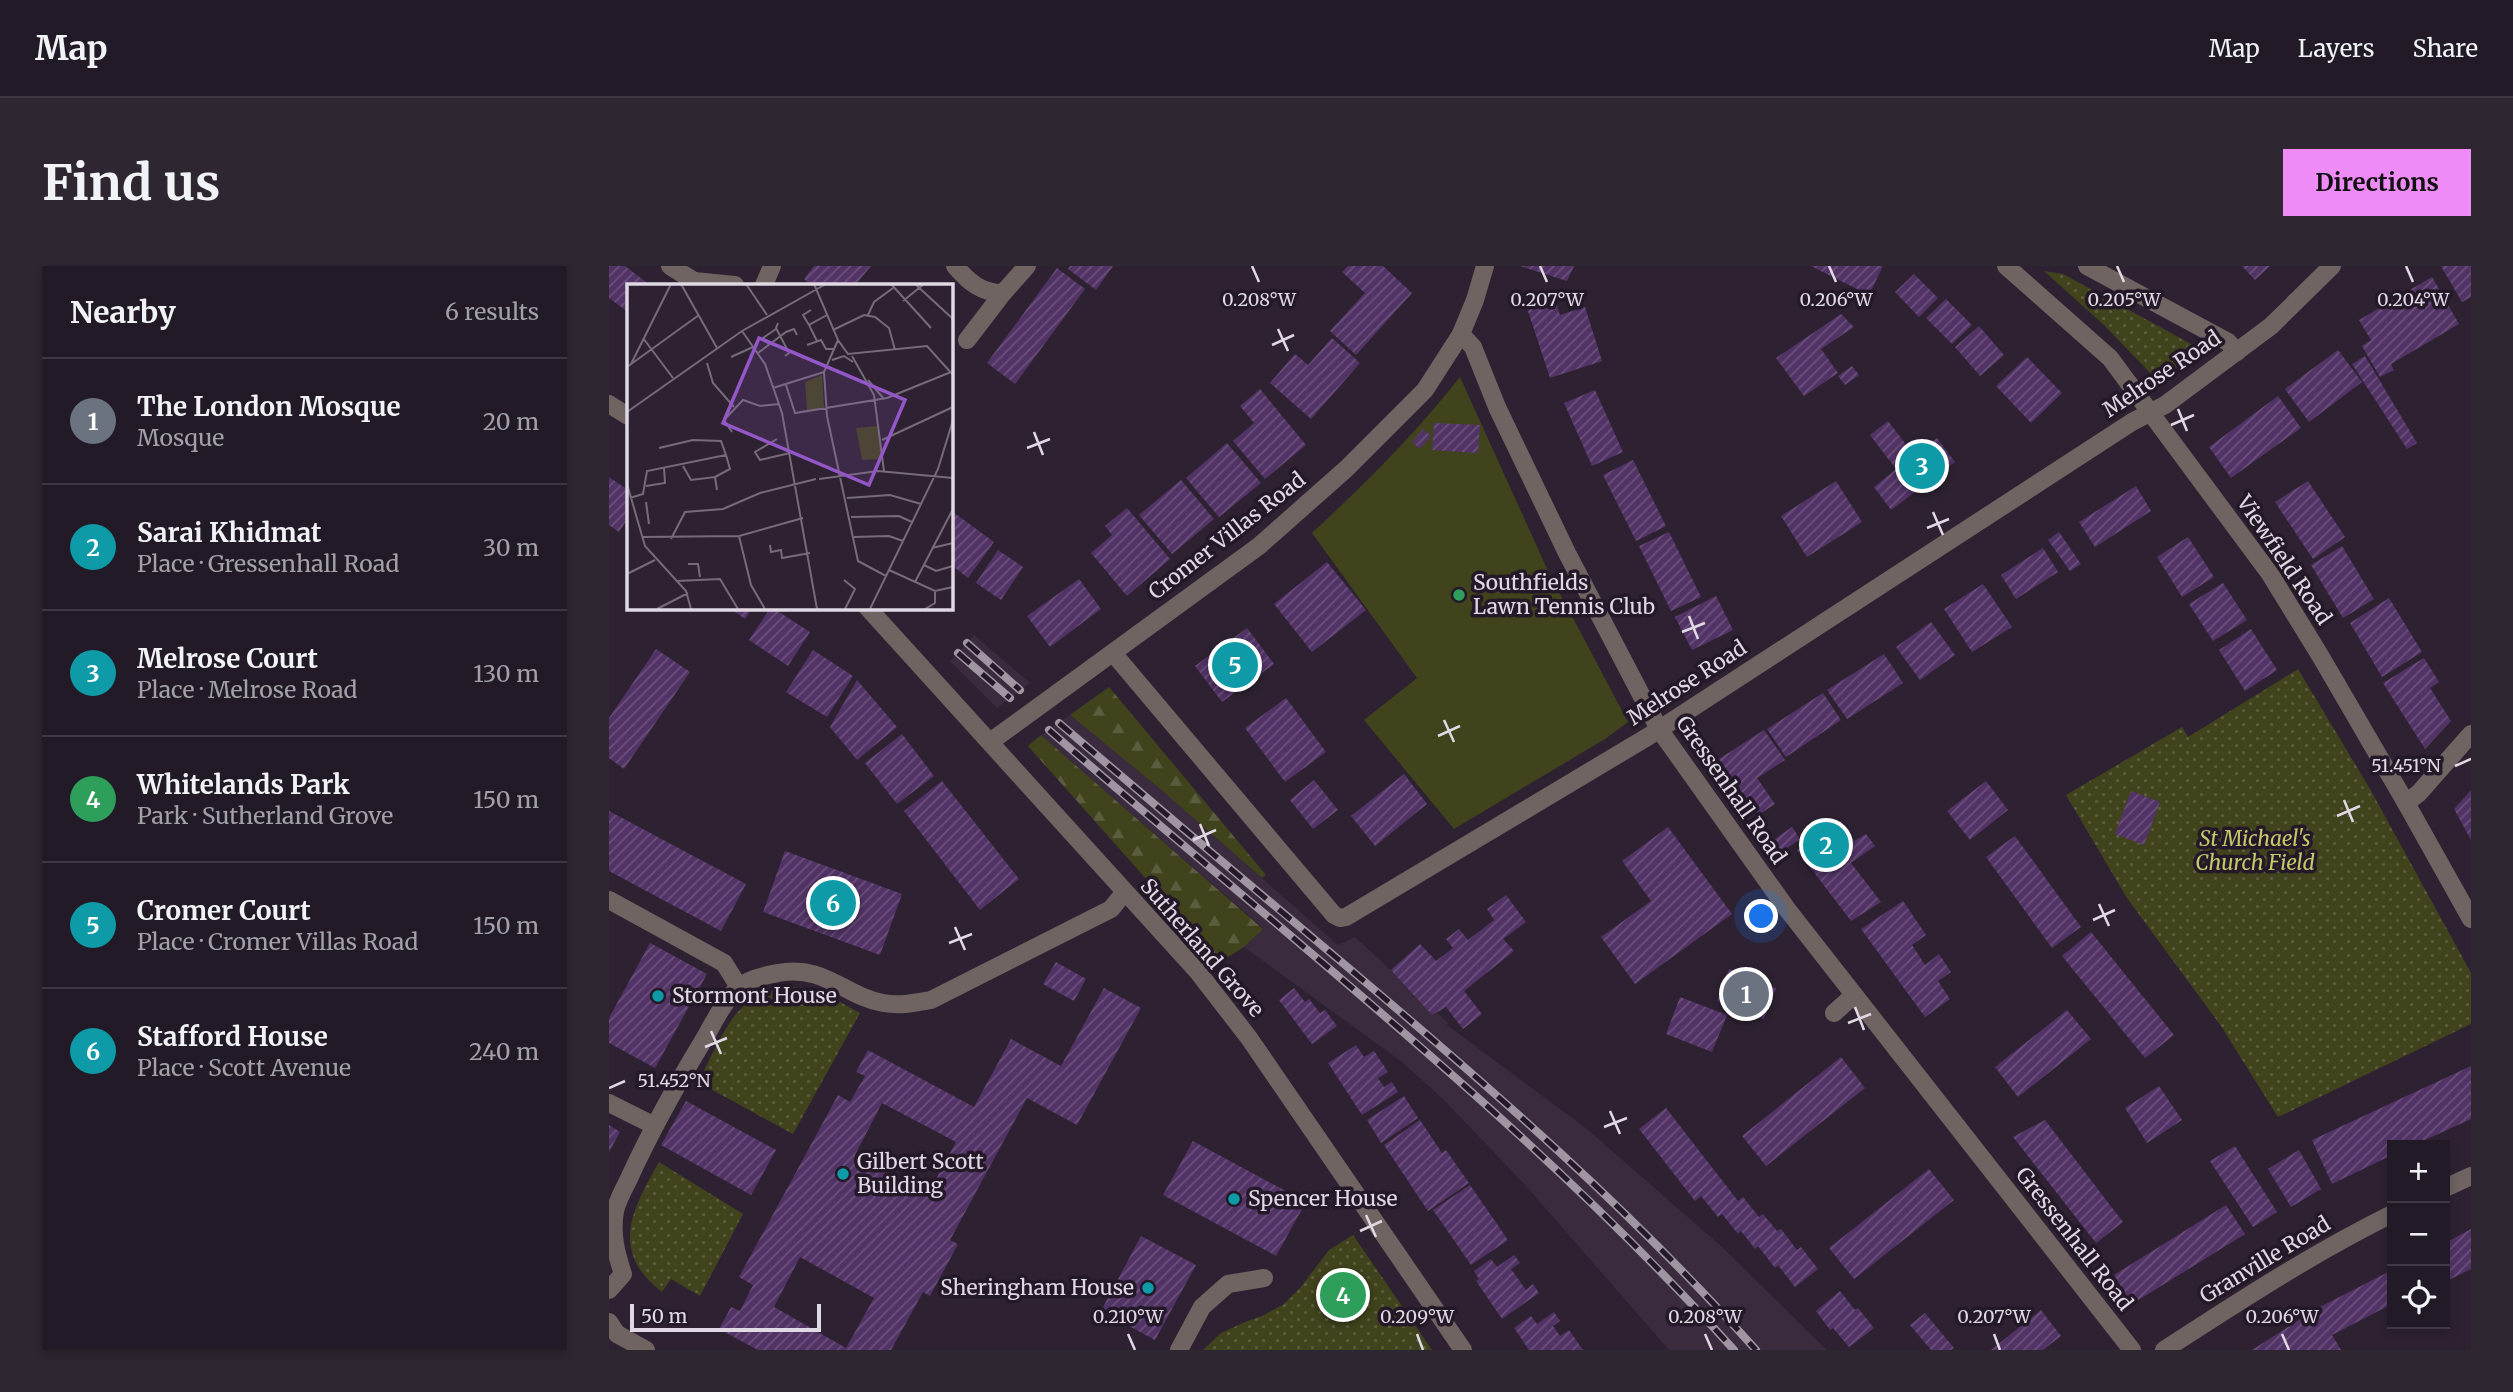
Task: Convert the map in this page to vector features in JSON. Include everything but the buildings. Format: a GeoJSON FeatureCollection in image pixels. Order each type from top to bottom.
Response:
{"type":"FeatureCollection","features":[{"type":"Feature","properties":{"kind":"street"},"geometry":{"type":"LineString","coordinates":[[670,266],[694,281],[724,284]]}},
{"type":"Feature","properties":{"kind":"street"},"geometry":{"type":"LineString","coordinates":[[764,284],[772,266]]}},
{"type":"Feature","properties":{"kind":"street"},"geometry":{"type":"LineString","coordinates":[[955,266],[968,282],[990,293],[1003,293]]}},
{"type":"Feature","properties":{"kind":"street"},"geometry":{"type":"LineString","coordinates":[[967,341],[1027,266]]}},
{"type":"Feature","properties":{"kind":"street"},"geometry":{"type":"LineString","coordinates":[[1461,334],[1485,266]]}},
{"type":"Feature","properties":{"kind":"street","name":"Viewfield Road"},"geometry":{"type":"LineString","coordinates":[[2006,266],[2111,358],[2270,575],[2321,657],[2471,919]]}},
{"type":"Feature","properties":{"kind":"street"},"geometry":{"type":"LineString","coordinates":[[2087,266],[2228,342],[2237,352]]}},
{"type":"Feature","properties":{"kind":"street","name":"Melrose Road"},"geometry":{"type":"LineString","coordinates":[[1113,653],[1295,870],[1334,915],[1341,918],[1399,887],[1660,729],[2151,411],[2165,405],[2271,326],[2332,266]]}},
{"type":"Feature","properties":{"kind":"street","name":"Cromer Villas Road"},"geometry":{"type":"LineString","coordinates":[[990,742],[1259,545],[1346,469],[1425,390],[1461,334]]}},
{"type":"Feature","properties":{"kind":"street","name":"Gressenhall Road"},"geometry":{"type":"LineString","coordinates":[[1461,334],[1473,347],[1497,407],[1567,553],[1660,729],[1787,909],[2132,1350]]}},
{"type":"Feature","properties":{"kind":"street"},"geometry":{"type":"LineString","coordinates":[[609,404],[627,415]]}},
{"type":"Feature","properties":{"kind":"street","name":"Sutherland Grove"},"geometry":{"type":"LineString","coordinates":[[869,609],[1198,972],[1249,1038],[1463,1350]]}},
{"type":"Feature","properties":{"kind":"street"},"geometry":{"type":"LineString","coordinates":[[2406,803],[2419,793],[2471,734]]}},
{"type":"Feature","properties":{"kind":"street"},"geometry":{"type":"LineString","coordinates":[[609,1290],[623,1274],[614,1239],[616,1208],[653,1125],[721,1011],[739,987],[755,979],[778,973],[803,971],[831,979],[866,998],[882,1003],[907,1005],[931,1000],[1111,909],[1124,893]]}},
{"type":"Feature","properties":{"kind":"street"},"geometry":{"type":"LineString","coordinates":[[609,900],[724,963],[739,987]]}},
{"type":"Feature","properties":{"kind":"street"},"geometry":{"type":"LineString","coordinates":[[1833,1013],[1854,995]]}},
{"type":"Feature","properties":{"kind":"street"},"geometry":{"type":"LineString","coordinates":[[609,1103],[653,1125]]}},
{"type":"Feature","properties":{"kind":"street"},"geometry":{"type":"LineString","coordinates":[[2450,1186],[2471,1176]]}},
{"type":"Feature","properties":{"kind":"street","name":"Granville Road"},"geometry":{"type":"LineString","coordinates":[[2164,1350],[2279,1278],[2387,1216]]}},
{"type":"Feature","properties":{"kind":"street"},"geometry":{"type":"LineString","coordinates":[[1179,1350],[1202,1307],[1229,1284],[1265,1278]]}},
{"type":"Feature","properties":{"kind":"street"},"geometry":{"type":"LineString","coordinates":[[609,1322],[617,1334],[646,1350]]}},
{"type":"Feature","properties":{"kind":"shaded area"},"geometry":{"type":"Polygon","coordinates":[[[974,635],[1030,683],[997,708],[950,661],[974,635]]]}},
{"type":"Feature","properties":{"kind":"shaded area"},"geometry":{"type":"Polygon","coordinates":[[[1070,715],[1159,788],[1338,945],[1355,937],[1448,1023],[1447,1025],[1587,1129],[1721,1246],[1827,1350],[1669,1350],[1526,1186],[1444,1100],[1402,1062],[1244,947],[1263,928],[1041,735],[1070,715]]]}},
{"type":"Feature","properties":{"kind":"green space"},"geometry":{"type":"Polygon","coordinates":[[[2044,271],[2063,274],[2202,350],[2157,380],[2104,325],[2044,271]]]}},
{"type":"Feature","properties":{"kind":"green space","name":"Southfields Lawn Tennis Club"},"geometry":{"type":"Polygon","coordinates":[[[1460,377],[1548,571],[1628,722],[1605,739],[1454,829],[1364,720],[1417,678],[1312,533],[1389,458],[1460,377]]]}},
{"type":"Feature","properties":{"kind":"green space","name":"St Michael's Church Field"},"geometry":{"type":"Polygon","coordinates":[[[2298,669],[2370,789],[2471,973],[2471,1024],[2278,1117],[2221,1026],[2127,898],[2066,795],[2182,727],[2188,737],[2298,669]]]}},
{"type":"Feature","properties":{"kind":"green space"},"geometry":{"type":"Polygon","coordinates":[[[1109,687],[1266,875],[1262,878],[1070,715],[1109,687]]]}},
{"type":"Feature","properties":{"kind":"green space"},"geometry":{"type":"Polygon","coordinates":[[[1041,735],[1263,929],[1244,947],[1220,962],[1028,746],[1041,735]]]}},
{"type":"Feature","properties":{"kind":"green space"},"geometry":{"type":"Polygon","coordinates":[[[790,986],[827,995],[860,1013],[793,1134],[698,1082],[732,1019],[743,1007],[755,997],[790,986]]]}},
{"type":"Feature","properties":{"kind":"green space"},"geometry":{"type":"Polygon","coordinates":[[[659,1162],[743,1214],[700,1296],[671,1279],[662,1292],[646,1277],[635,1261],[631,1246],[634,1213],[659,1162]]]}},
{"type":"Feature","properties":{"kind":"green space"},"geometry":{"type":"Polygon","coordinates":[[[1353,1235],[1432,1350],[1203,1350],[1221,1333],[1284,1304],[1329,1250],[1353,1235]]]}},
{"type":"Feature","properties":{"kind":"railway"},"geometry":{"type":"LineString","coordinates":[[967,643],[1020,690]]}},
{"type":"Feature","properties":{"kind":"railway"},"geometry":{"type":"LineString","coordinates":[[958,653],[1010,698]]}},
{"type":"Feature","properties":{"kind":"railway"},"geometry":{"type":"LineString","coordinates":[[1059,723],[1404,1015],[1560,1152],[1660,1249],[1756,1350]]}},
{"type":"Feature","properties":{"kind":"railway"},"geometry":{"type":"LineString","coordinates":[[1049,730],[1488,1107],[1573,1185],[1655,1266],[1734,1350]]}},
{"type":"Feature","properties":{"kind":"place","name":"Melrose Court"},"geometry":{"type":"Point","coordinates":[1922,466]}},
{"type":"Feature","properties":{"kind":"place","name":"Southfields Lawn Tennis Club"},"geometry":{"type":"Point","coordinates":[1459,595]}},
{"type":"Feature","properties":{"kind":"place","name":"Cromer Court"},"geometry":{"type":"Point","coordinates":[1235,665]}},
{"type":"Feature","properties":{"kind":"place","name":"Sarai Khidmat"},"geometry":{"type":"Point","coordinates":[1826,845]}},
{"type":"Feature","properties":{"kind":"place","name":"Stafford House"},"geometry":{"type":"Point","coordinates":[833,903]}},
{"type":"Feature","properties":{"kind":"place","name":"The London Mosque"},"geometry":{"type":"Point","coordinates":[1746,994]}},
{"type":"Feature","properties":{"kind":"place","name":"Stormont House"},"geometry":{"type":"Point","coordinates":[658,996]}},
{"type":"Feature","properties":{"kind":"place","name":"Gilbert Scott Building"},"geometry":{"type":"Point","coordinates":[843,1174]}},
{"type":"Feature","properties":{"kind":"place","name":"Spencer House"},"geometry":{"type":"Point","coordinates":[1234,1199]}},
{"type":"Feature","properties":{"kind":"place","name":"Sheringham House"},"geometry":{"type":"Point","coordinates":[1148,1288]}},
{"type":"Feature","properties":{"kind":"place","name":"Whitelands Park"},"geometry":{"type":"Point","coordinates":[1343,1295]}}]}
